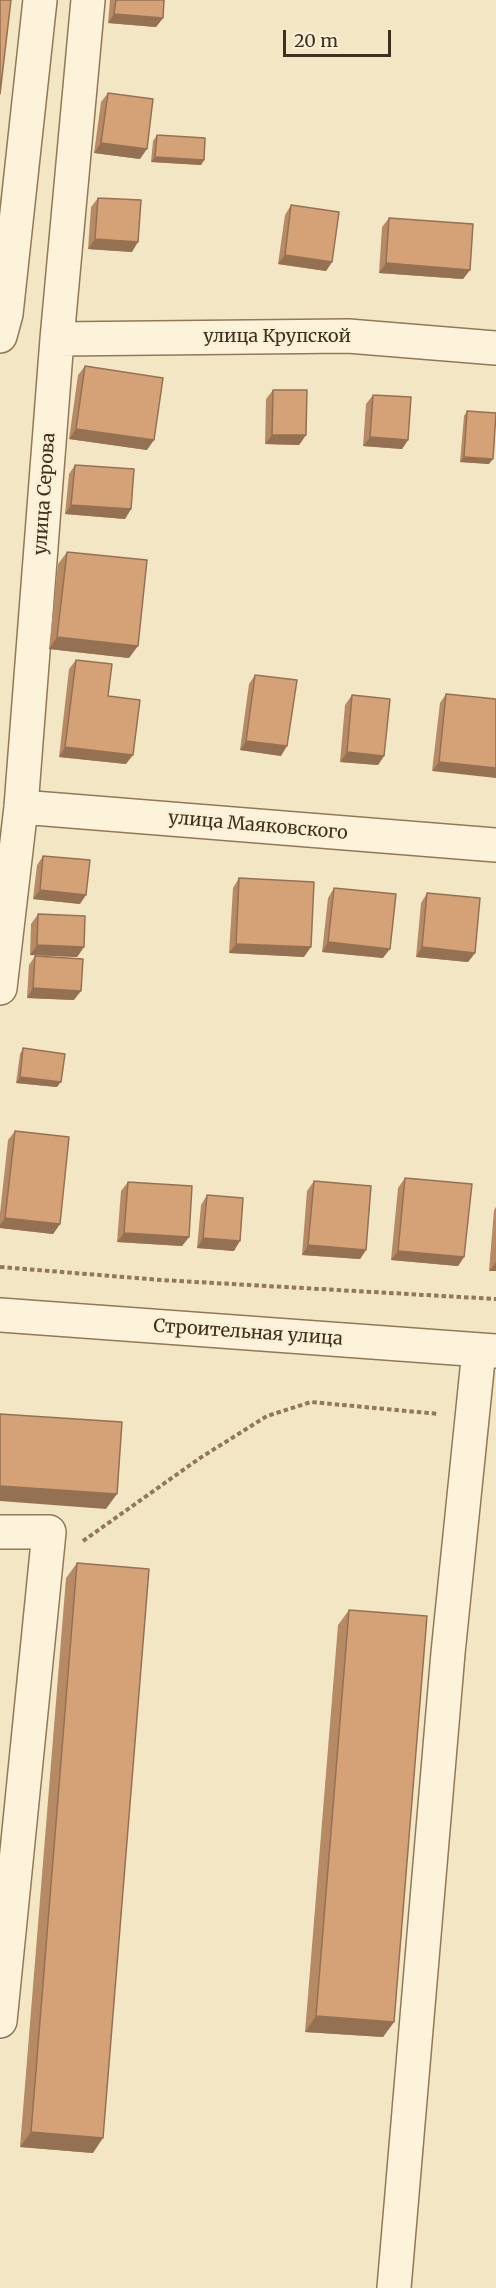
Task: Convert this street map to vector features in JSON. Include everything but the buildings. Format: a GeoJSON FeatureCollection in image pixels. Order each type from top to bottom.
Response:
{"type":"FeatureCollection","features":[{"type":"Feature","properties":{"kind":"street"},"geometry":{"type":"LineString","coordinates":[[0,336],[6,314],[40,0]]}},
{"type":"Feature","properties":{"kind":"street","name":"улица Серова"},"geometry":{"type":"LineString","coordinates":[[0,988],[21,807],[57,339],[88,0]]}},
{"type":"Feature","properties":{"kind":"street","name":"улица Крупской"},"geometry":{"type":"LineString","coordinates":[[57,339],[348,336],[496,348]]}},
{"type":"Feature","properties":{"kind":"street","name":"улица Маяковского"},"geometry":{"type":"LineString","coordinates":[[21,807],[496,845]]}},
{"type":"Feature","properties":{"kind":"street","name":"Строительная улица"},"geometry":{"type":"LineString","coordinates":[[0,1315],[487,1351]]}},
{"type":"Feature","properties":{"kind":"street"},"geometry":{"type":"LineString","coordinates":[[394,2288],[446,1677],[472,1417],[487,1351]]}},
{"type":"Feature","properties":{"kind":"street"},"geometry":{"type":"LineString","coordinates":[[0,1532],[49,1532],[0,2021]]}},
{"type":"Feature","properties":{"kind":"path"},"geometry":{"type":"LineString","coordinates":[[0,1268],[161,1280],[496,1299]]}},
{"type":"Feature","properties":{"kind":"path"},"geometry":{"type":"LineString","coordinates":[[45,1567],[200,1458],[267,1416],[311,1402],[472,1417]]}}]}
